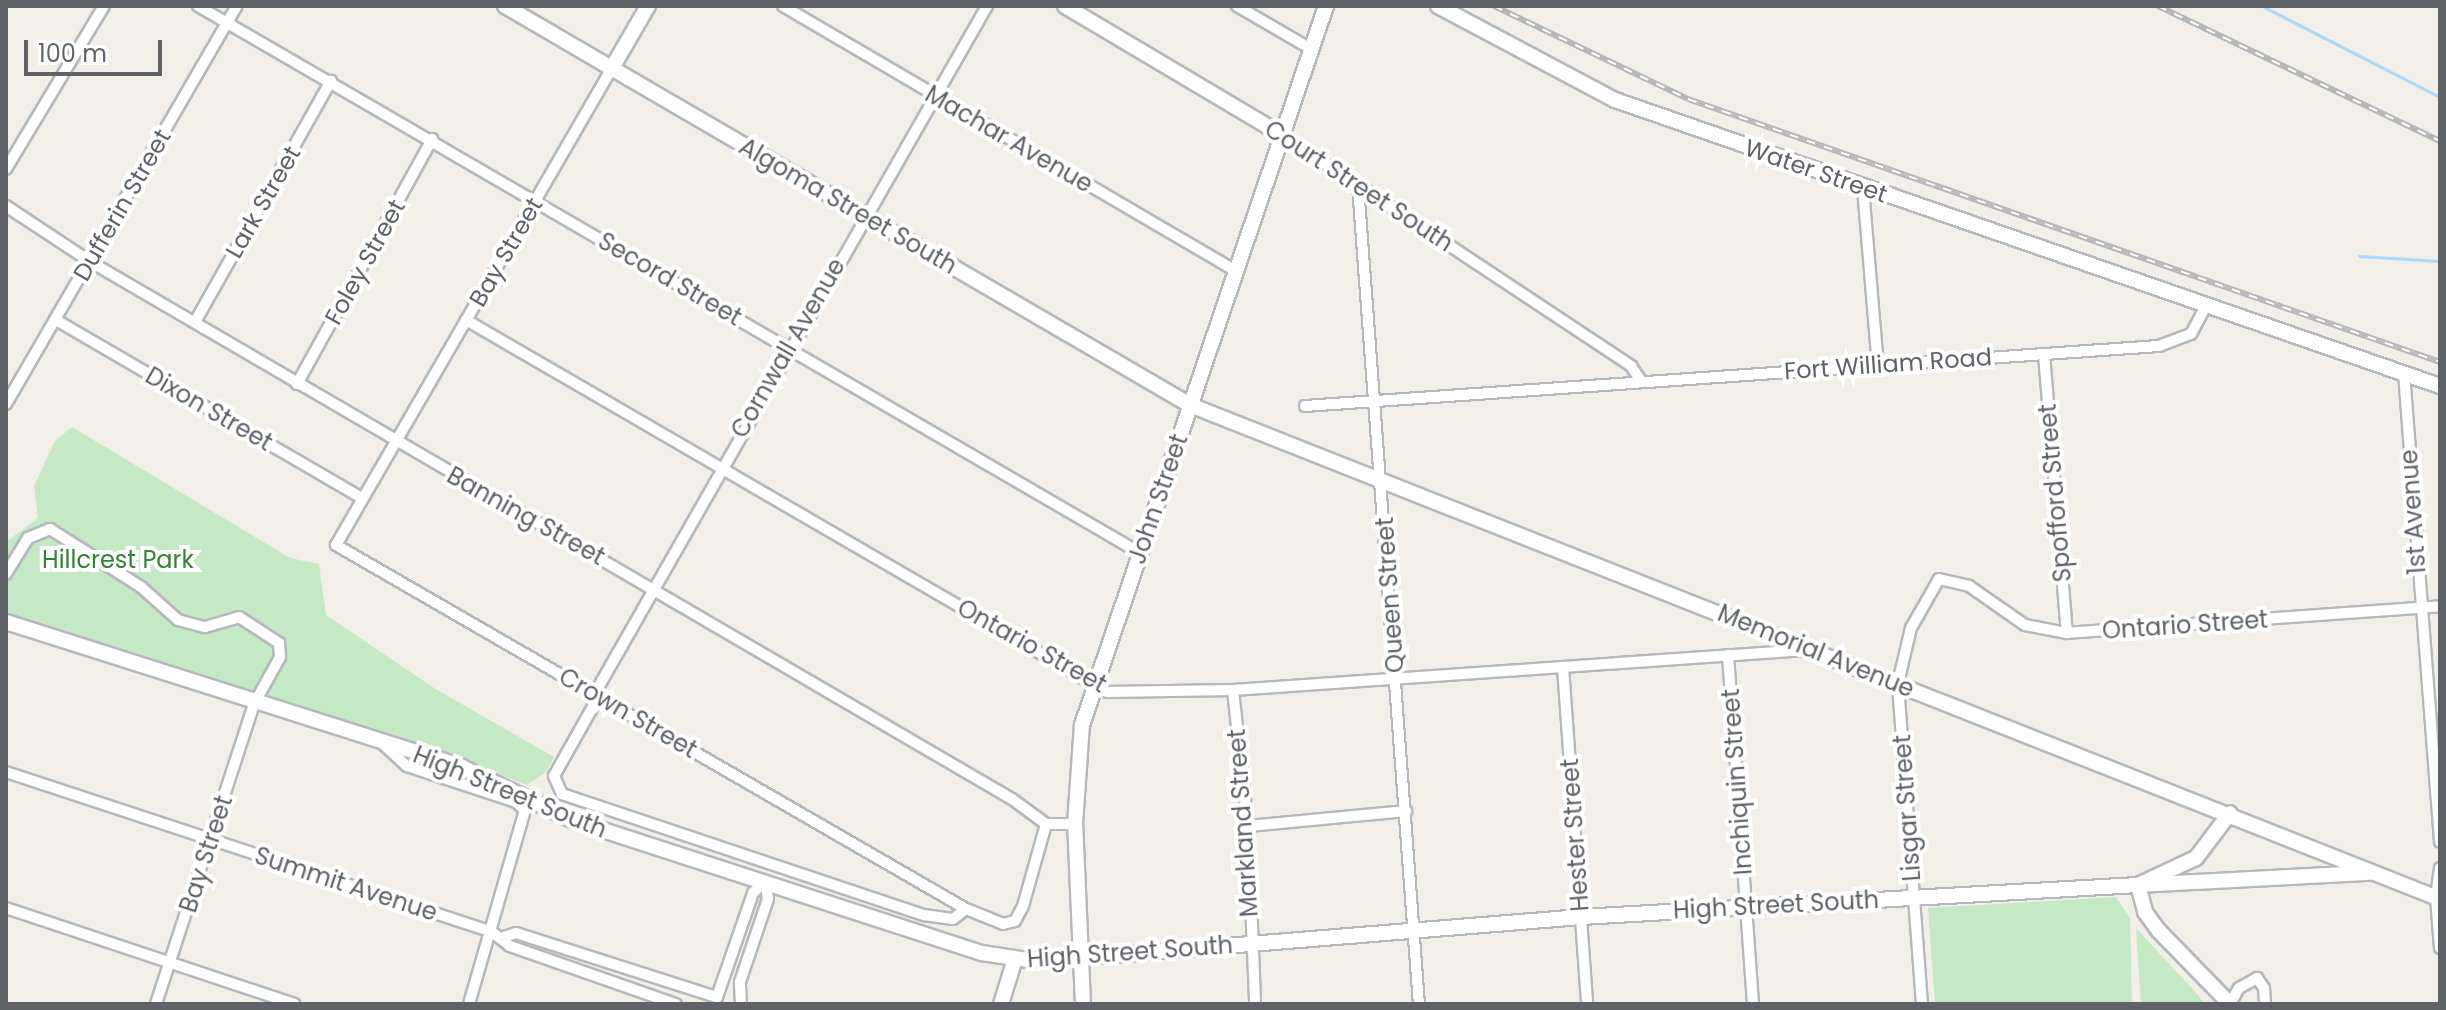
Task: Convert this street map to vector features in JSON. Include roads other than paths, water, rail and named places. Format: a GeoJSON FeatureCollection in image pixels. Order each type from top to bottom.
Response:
{"type":"FeatureCollection","features":[{"type":"Feature","properties":{"kind":"main road","name":"Algoma Street South"},"geometry":{"type":"LineString","coordinates":[[505,6],[1190,405]]}},
{"type":"Feature","properties":{"kind":"main road","name":"Bay Street"},"geometry":{"type":"LineString","coordinates":[[612,68],[648,6]]}},
{"type":"Feature","properties":{"kind":"main road","name":"Court Street South"},"geometry":{"type":"LineString","coordinates":[[1065,6],[1281,134]]}},
{"type":"Feature","properties":{"kind":"main road","name":"John Street"},"geometry":{"type":"LineString","coordinates":[[1083,1004],[1075,824],[1078,741],[1094,685],[1326,6]]}},
{"type":"Feature","properties":{"kind":"main road","name":"Water Street"},"geometry":{"type":"LineString","coordinates":[[1438,6],[1615,100],[2205,308]]}},
{"type":"Feature","properties":{"kind":"main road"},"geometry":{"type":"LineString","coordinates":[[2205,308],[2440,386]]}},
{"type":"Feature","properties":{"kind":"main road","name":"Memorial Avenue"},"geometry":{"type":"LineString","coordinates":[[1190,405],[1816,649],[2438,898]]}},
{"type":"Feature","properties":{"kind":"main road","name":"High Street South"},"geometry":{"type":"LineString","coordinates":[[6,622],[254,704],[462,767],[572,820],[1015,959],[1079,958],[1413,929],[1746,906],[2138,885],[2196,858],[2230,813]]}},
{"type":"Feature","properties":{"kind":"main road"},"geometry":{"type":"LineString","coordinates":[[2230,1004],[2159,931],[2145,912],[2138,885],[2375,873]]}},
{"type":"Feature","properties":{"kind":"main road"},"geometry":{"type":"LineString","coordinates":[[1001,1004],[1015,959]]}},
{"type":"Feature","properties":{"kind":"street"},"geometry":{"type":"LineString","coordinates":[[6,169],[104,6]]}},
{"type":"Feature","properties":{"kind":"street","name":"Secord Street"},"geometry":{"type":"LineString","coordinates":[[198,6],[432,139],[1140,553]]}},
{"type":"Feature","properties":{"kind":"street","name":"Dufferin Street"},"geometry":{"type":"LineString","coordinates":[[6,404],[237,6]]}},
{"type":"Feature","properties":{"kind":"street","name":"Machar Avenue"},"geometry":{"type":"LineString","coordinates":[[783,6],[1236,271]]}},
{"type":"Feature","properties":{"kind":"street","name":"Cornwall Avenue"},"geometry":{"type":"LineString","coordinates":[[966,909],[953,919],[924,915],[562,794],[554,776],[719,467],[987,6]]}},
{"type":"Feature","properties":{"kind":"street"},"geometry":{"type":"LineString","coordinates":[[1237,6],[1311,49]]}},
{"type":"Feature","properties":{"kind":"street","name":"Bay Street"},"geometry":{"type":"LineString","coordinates":[[362,498],[612,68]]}},
{"type":"Feature","properties":{"kind":"street","name":"Lark Street"},"geometry":{"type":"LineString","coordinates":[[195,322],[331,81]]}},
{"type":"Feature","properties":{"kind":"street","name":"Court Street South"},"geometry":{"type":"LineString","coordinates":[[1281,134],[1631,366],[1641,381]]}},
{"type":"Feature","properties":{"kind":"street","name":"Foley Street"},"geometry":{"type":"LineString","coordinates":[[297,384],[432,139]]}},
{"type":"Feature","properties":{"kind":"street","name":"Queen Street"},"geometry":{"type":"LineString","coordinates":[[1358,186],[1377,404],[1419,1004]]}},
{"type":"Feature","properties":{"kind":"street"},"geometry":{"type":"LineString","coordinates":[[1863,188],[1878,365]]}},
{"type":"Feature","properties":{"kind":"street","name":"Banning Street"},"geometry":{"type":"LineString","coordinates":[[6,206],[89,261],[396,442],[656,589],[1039,815],[1046,824]]}},
{"type":"Feature","properties":{"kind":"street","name":"Fort William Road"},"geometry":{"type":"LineString","coordinates":[[1305,406],[1377,404],[1641,381],[2174,343],[2191,334],[2205,308]]}},
{"type":"Feature","properties":{"kind":"street","name":"Dixon Street"},"geometry":{"type":"LineString","coordinates":[[56,320],[362,498]]}},
{"type":"Feature","properties":{"kind":"street","name":"Ontario Street"},"geometry":{"type":"LineString","coordinates":[[466,320],[1107,692],[1233,690],[1396,676],[1816,649]]}},
{"type":"Feature","properties":{"kind":"street","name":"Spofford Street"},"geometry":{"type":"LineString","coordinates":[[2044,354],[2067,633]]}},
{"type":"Feature","properties":{"kind":"street","name":"1st Avenue"},"geometry":{"type":"LineString","coordinates":[[2404,373],[2440,842]]}},
{"type":"Feature","properties":{"kind":"street","name":"Crown Street"},"geometry":{"type":"LineString","coordinates":[[362,498],[336,545],[966,909]]}},
{"type":"Feature","properties":{"kind":"street","name":"Bay Street"},"geometry":{"type":"LineString","coordinates":[[6,574],[28,538],[50,529],[154,596],[178,620],[205,627],[234,617],[251,623],[281,648],[278,664],[254,704],[156,1004]]}},
{"type":"Feature","properties":{"kind":"street","name":"Ontario Street"},"geometry":{"type":"LineString","coordinates":[[1945,578],[1969,586],[2025,625],[2067,633],[2440,606]]}},
{"type":"Feature","properties":{"kind":"street","name":"Lisgar Street"},"geometry":{"type":"LineString","coordinates":[[1922,1004],[1898,683],[1919,610],[1933,584],[1945,578]]}},
{"type":"Feature","properties":{"kind":"street","name":"Inchiquin Street"},"geometry":{"type":"LineString","coordinates":[[1728,655],[1753,1004]]}},
{"type":"Feature","properties":{"kind":"street","name":"Hester Street"},"geometry":{"type":"LineString","coordinates":[[1563,667],[1587,1004]]}},
{"type":"Feature","properties":{"kind":"street","name":"Markland Street"},"geometry":{"type":"LineString","coordinates":[[1233,690],[1248,826],[1255,1004]]}},
{"type":"Feature","properties":{"kind":"street"},"geometry":{"type":"LineString","coordinates":[[382,743],[407,766],[523,806],[518,842],[469,1004]]}},
{"type":"Feature","properties":{"kind":"street","name":"Summit Avenue"},"geometry":{"type":"LineString","coordinates":[[6,772],[492,932],[504,937],[510,946],[569,964],[676,1004]]}},
{"type":"Feature","properties":{"kind":"street"},"geometry":{"type":"LineString","coordinates":[[1248,826],[1406,811]]}},
{"type":"Feature","properties":{"kind":"street"},"geometry":{"type":"LineString","coordinates":[[966,909],[1003,924],[1015,921],[1046,824],[1075,824]]}},
{"type":"Feature","properties":{"kind":"street"},"geometry":{"type":"LineString","coordinates":[[2440,868],[2440,948]]}},
{"type":"Feature","properties":{"kind":"street"},"geometry":{"type":"LineString","coordinates":[[720,1000],[753,893],[765,881]]}},
{"type":"Feature","properties":{"kind":"street"},"geometry":{"type":"LineString","coordinates":[[741,1004],[740,982],[768,899],[765,881]]}},
{"type":"Feature","properties":{"kind":"street"},"geometry":{"type":"LineString","coordinates":[[6,908],[294,1004]]}},
{"type":"Feature","properties":{"kind":"street","name":"Summit Avenue"},"geometry":{"type":"LineString","coordinates":[[504,937],[516,933],[699,990],[720,1000]]}},
{"type":"Feature","properties":{"kind":"street"},"geometry":{"type":"LineString","coordinates":[[569,964],[574,951]]}},
{"type":"Feature","properties":{"kind":"street"},"geometry":{"type":"LineString","coordinates":[[2230,1004],[2239,988],[2257,978],[2264,988],[2265,1004]]}},
{"type":"Feature","properties":{"kind":"waterway"},"geometry":{"type":"LineString","coordinates":[[2262,6],[2440,97]]}},
{"type":"Feature","properties":{"kind":"waterway"},"geometry":{"type":"LineString","coordinates":[[2359,256],[2440,261]]}},
{"type":"Feature","properties":{"kind":"railway"},"geometry":{"type":"LineString","coordinates":[[1494,6],[1688,99],[2440,362]]}},
{"type":"Feature","properties":{"kind":"railway"},"geometry":{"type":"LineString","coordinates":[[2158,6],[2440,141]]}},
{"type":"Feature","properties":{"kind":"park label","name":"Hillcrest Park"},"geometry":{"type":"Point","coordinates":[118,560]}}]}
